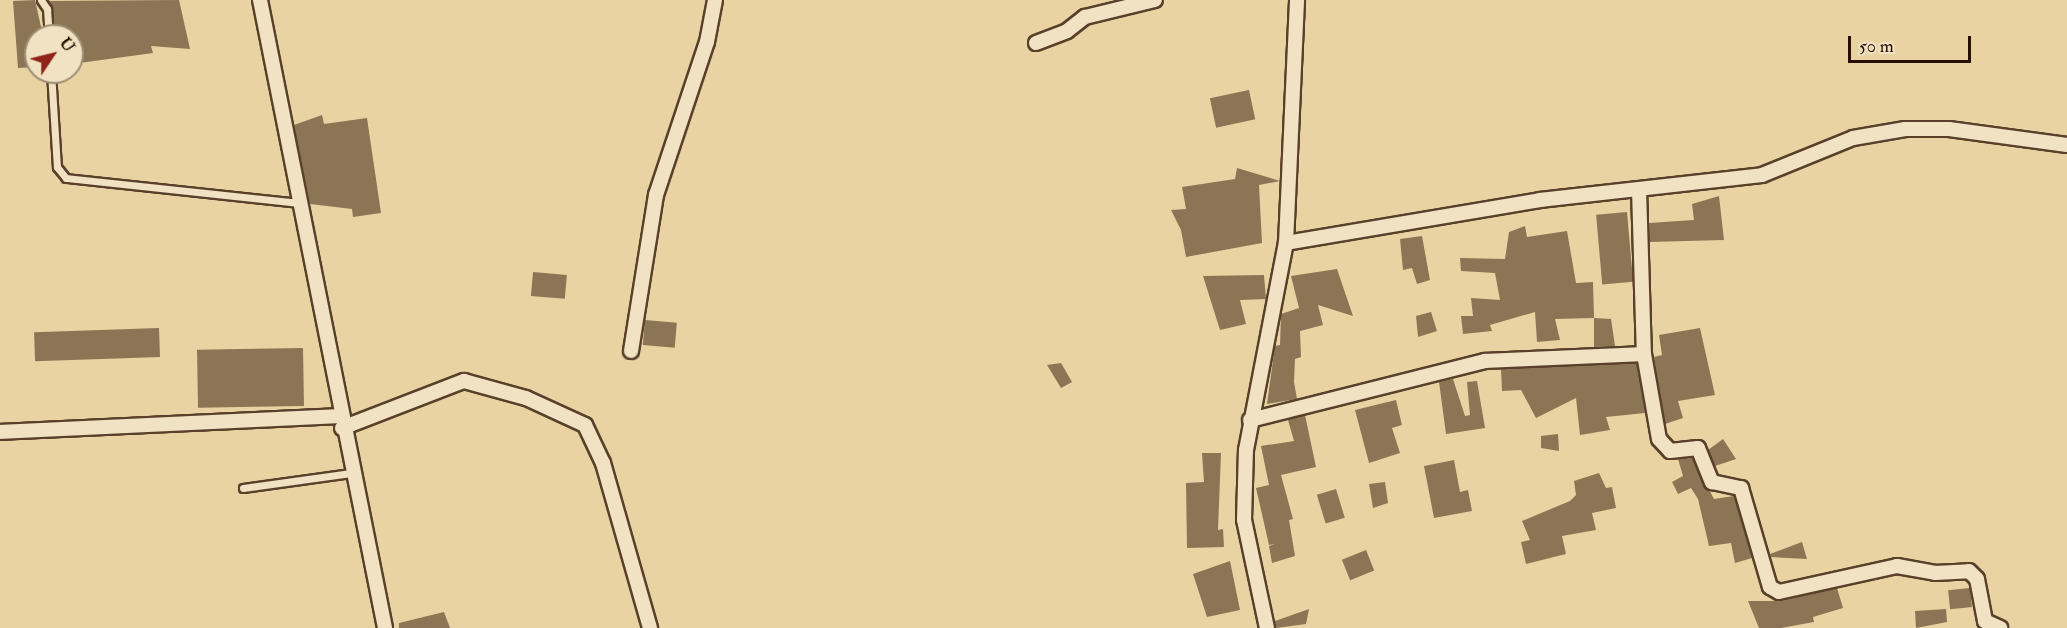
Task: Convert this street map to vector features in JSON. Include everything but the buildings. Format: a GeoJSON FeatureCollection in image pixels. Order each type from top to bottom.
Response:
{"type":"FeatureCollection","features":[{"type":"Feature","properties":{"kind":"street"},"geometry":{"type":"LineString","coordinates":[[260,0],[301,203],[341,422],[385,628]]}},
{"type":"Feature","properties":{"kind":"street"},"geometry":{"type":"LineString","coordinates":[[631,351],[656,195],[707,42],[715,0]]}},
{"type":"Feature","properties":{"kind":"street"},"geometry":{"type":"LineString","coordinates":[[1036,43],[1067,31],[1085,17],[1155,0]]}},
{"type":"Feature","properties":{"kind":"street"},"geometry":{"type":"LineString","coordinates":[[1267,628],[1244,520],[1250,420],[1286,243],[1297,0]]}},
{"type":"Feature","properties":{"kind":"street"},"geometry":{"type":"LineString","coordinates":[[1286,243],[1540,200],[1762,175],[1853,138],[1905,129],[1949,129],[2067,145]]}},
{"type":"Feature","properties":{"kind":"street"},"geometry":{"type":"LineString","coordinates":[[1639,189],[1644,354],[1661,443],[1670,451],[1698,448],[1712,482],[1741,488],[1770,586],[1779,592],[1897,566],[1973,573],[1985,621],[2000,628]]}},
{"type":"Feature","properties":{"kind":"street"},"geometry":{"type":"LineString","coordinates":[[1250,420],[1485,361],[1644,354]]}},
{"type":"Feature","properties":{"kind":"street"},"geometry":{"type":"LineString","coordinates":[[0,432],[341,422],[464,381],[526,398],[585,425],[603,463],[650,628]]}},
{"type":"Feature","properties":{"kind":"lane"},"geometry":{"type":"LineString","coordinates":[[41,0],[47,9],[48,24]]}},
{"type":"Feature","properties":{"kind":"lane"},"geometry":{"type":"LineString","coordinates":[[52,84],[57,167],[66,178],[301,203]]}},
{"type":"Feature","properties":{"kind":"lane"},"geometry":{"type":"LineString","coordinates":[[243,488],[351,472]]}}]}
